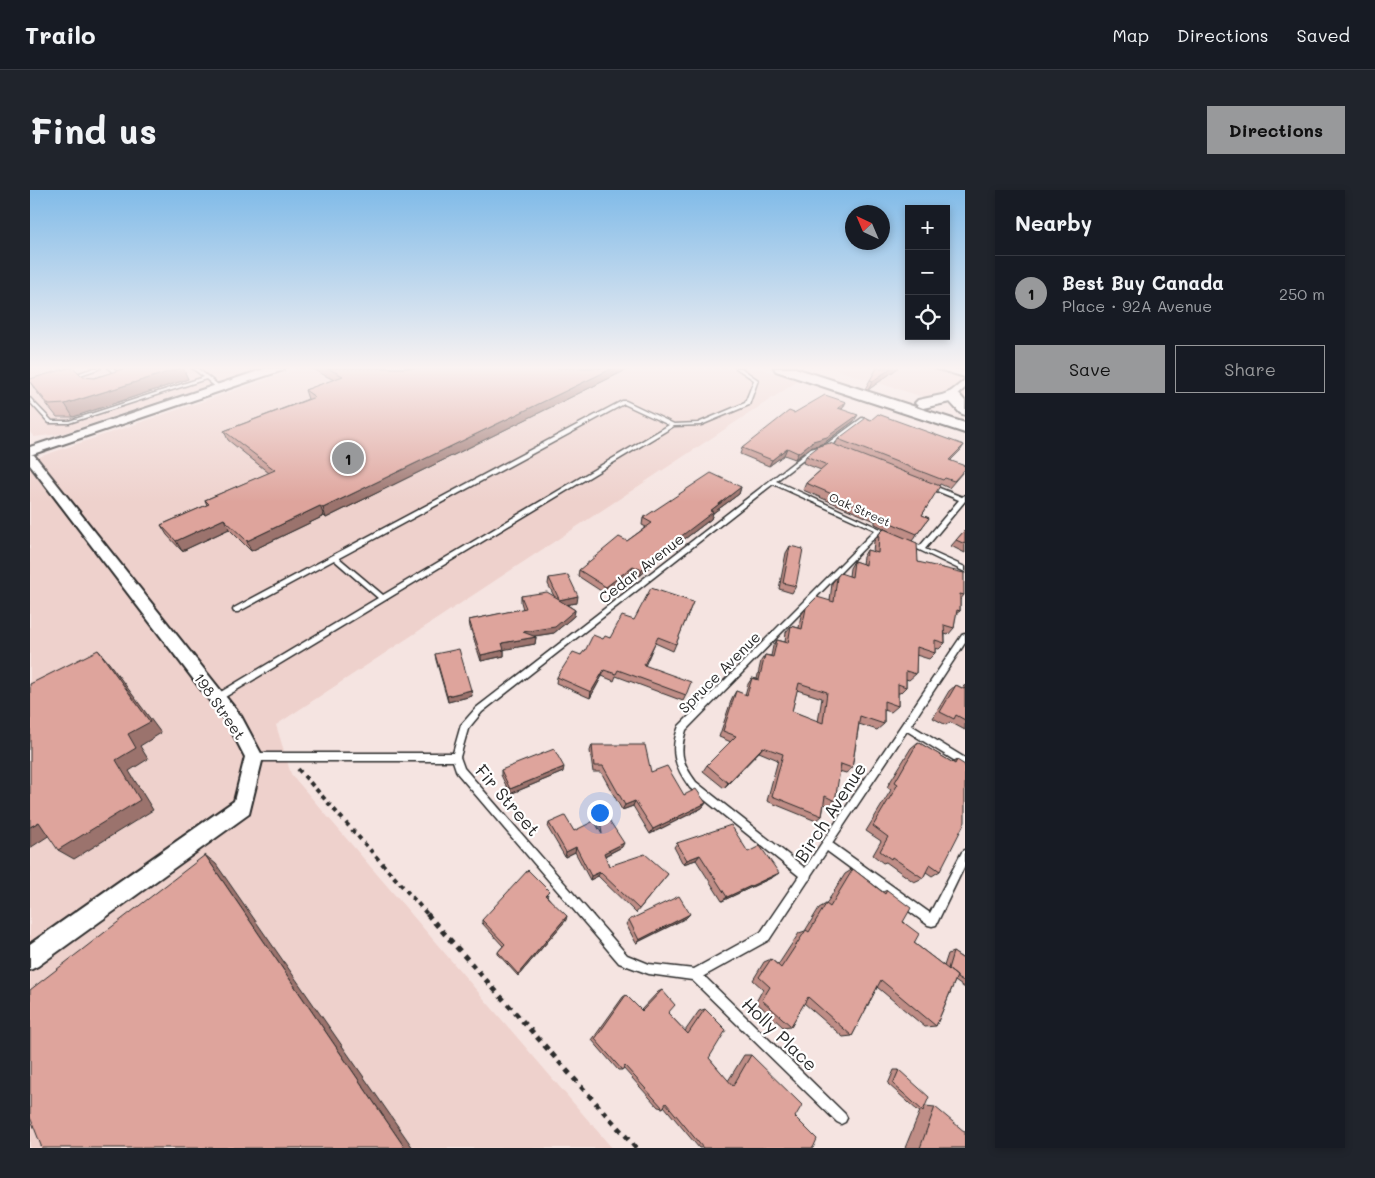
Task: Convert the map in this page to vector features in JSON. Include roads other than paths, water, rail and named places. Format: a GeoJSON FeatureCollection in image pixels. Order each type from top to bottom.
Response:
{"type":"FeatureCollection","features":[{"type":"Feature","properties":{"kind":"main road"},"geometry":{"type":"LineString","coordinates":[[918,413],[965,428]]}},
{"type":"Feature","properties":{"kind":"street"},"geometry":{"type":"LineString","coordinates":[[30,452],[147,413]]}},
{"type":"Feature","properties":{"kind":"street","name":"198 Street"},"geometry":{"type":"LineString","coordinates":[[30,457],[235,721],[254,757]]}},
{"type":"Feature","properties":{"kind":"street"},"geometry":{"type":"LineString","coordinates":[[30,958],[242,807],[254,757]]}},
{"type":"Feature","properties":{"kind":"lane"},"geometry":{"type":"LineString","coordinates":[[43,413],[51,422],[69,422],[98,413]]}},
{"type":"Feature","properties":{"kind":"lane"},"geometry":{"type":"LineString","coordinates":[[236,610],[604,413]]}},
{"type":"Feature","properties":{"kind":"lane"},"geometry":{"type":"LineString","coordinates":[[647,413],[673,425],[699,424],[726,413]]}},
{"type":"Feature","properties":{"kind":"lane","name":"Cedar Avenue"},"geometry":{"type":"LineString","coordinates":[[456,757],[464,728],[480,710],[813,450],[827,446],[864,419]]}},
{"type":"Feature","properties":{"kind":"lane"},"geometry":{"type":"LineString","coordinates":[[217,698],[673,425]]}},
{"type":"Feature","properties":{"kind":"lane"},"geometry":{"type":"LineString","coordinates":[[827,446],[836,450]]}},
{"type":"Feature","properties":{"kind":"lane","name":"Oak Street"},"geometry":{"type":"LineString","coordinates":[[772,482],[887,534]]}},
{"type":"Feature","properties":{"kind":"lane"},"geometry":{"type":"LineString","coordinates":[[921,549],[964,498],[926,485]]}},
{"type":"Feature","properties":{"kind":"lane","name":"Spruce Avenue"},"geometry":{"type":"LineString","coordinates":[[807,876],[693,785],[683,772],[677,758],[678,742],[682,728],[879,530]]}},
{"type":"Feature","properties":{"kind":"lane","name":"Oak Street"},"geometry":{"type":"LineString","coordinates":[[904,541],[965,570]]}},
{"type":"Feature","properties":{"kind":"lane"},"geometry":{"type":"LineString","coordinates":[[334,558],[383,599]]}},
{"type":"Feature","properties":{"kind":"lane","name":"Birch Avenue"},"geometry":{"type":"LineString","coordinates":[[695,975],[765,936],[807,876],[965,637]]}},
{"type":"Feature","properties":{"kind":"lane"},"geometry":{"type":"LineString","coordinates":[[905,726],[965,763]]}},
{"type":"Feature","properties":{"kind":"lane"},"geometry":{"type":"LineString","coordinates":[[254,757],[456,757]]}},
{"type":"Feature","properties":{"kind":"lane","name":"Fir Street"},"geometry":{"type":"LineString","coordinates":[[456,757],[460,770],[623,959],[648,969],[695,975]]}},
{"type":"Feature","properties":{"kind":"lane"},"geometry":{"type":"LineString","coordinates":[[827,844],[932,921],[965,855]]}},
{"type":"Feature","properties":{"kind":"lane","name":"Holly Place"},"geometry":{"type":"LineString","coordinates":[[695,975],[842,1118]]}},
{"type":"Feature","properties":{"kind":"place","name":"Best Buy Canada"},"geometry":{"type":"Point","coordinates":[348,458]}}]}
